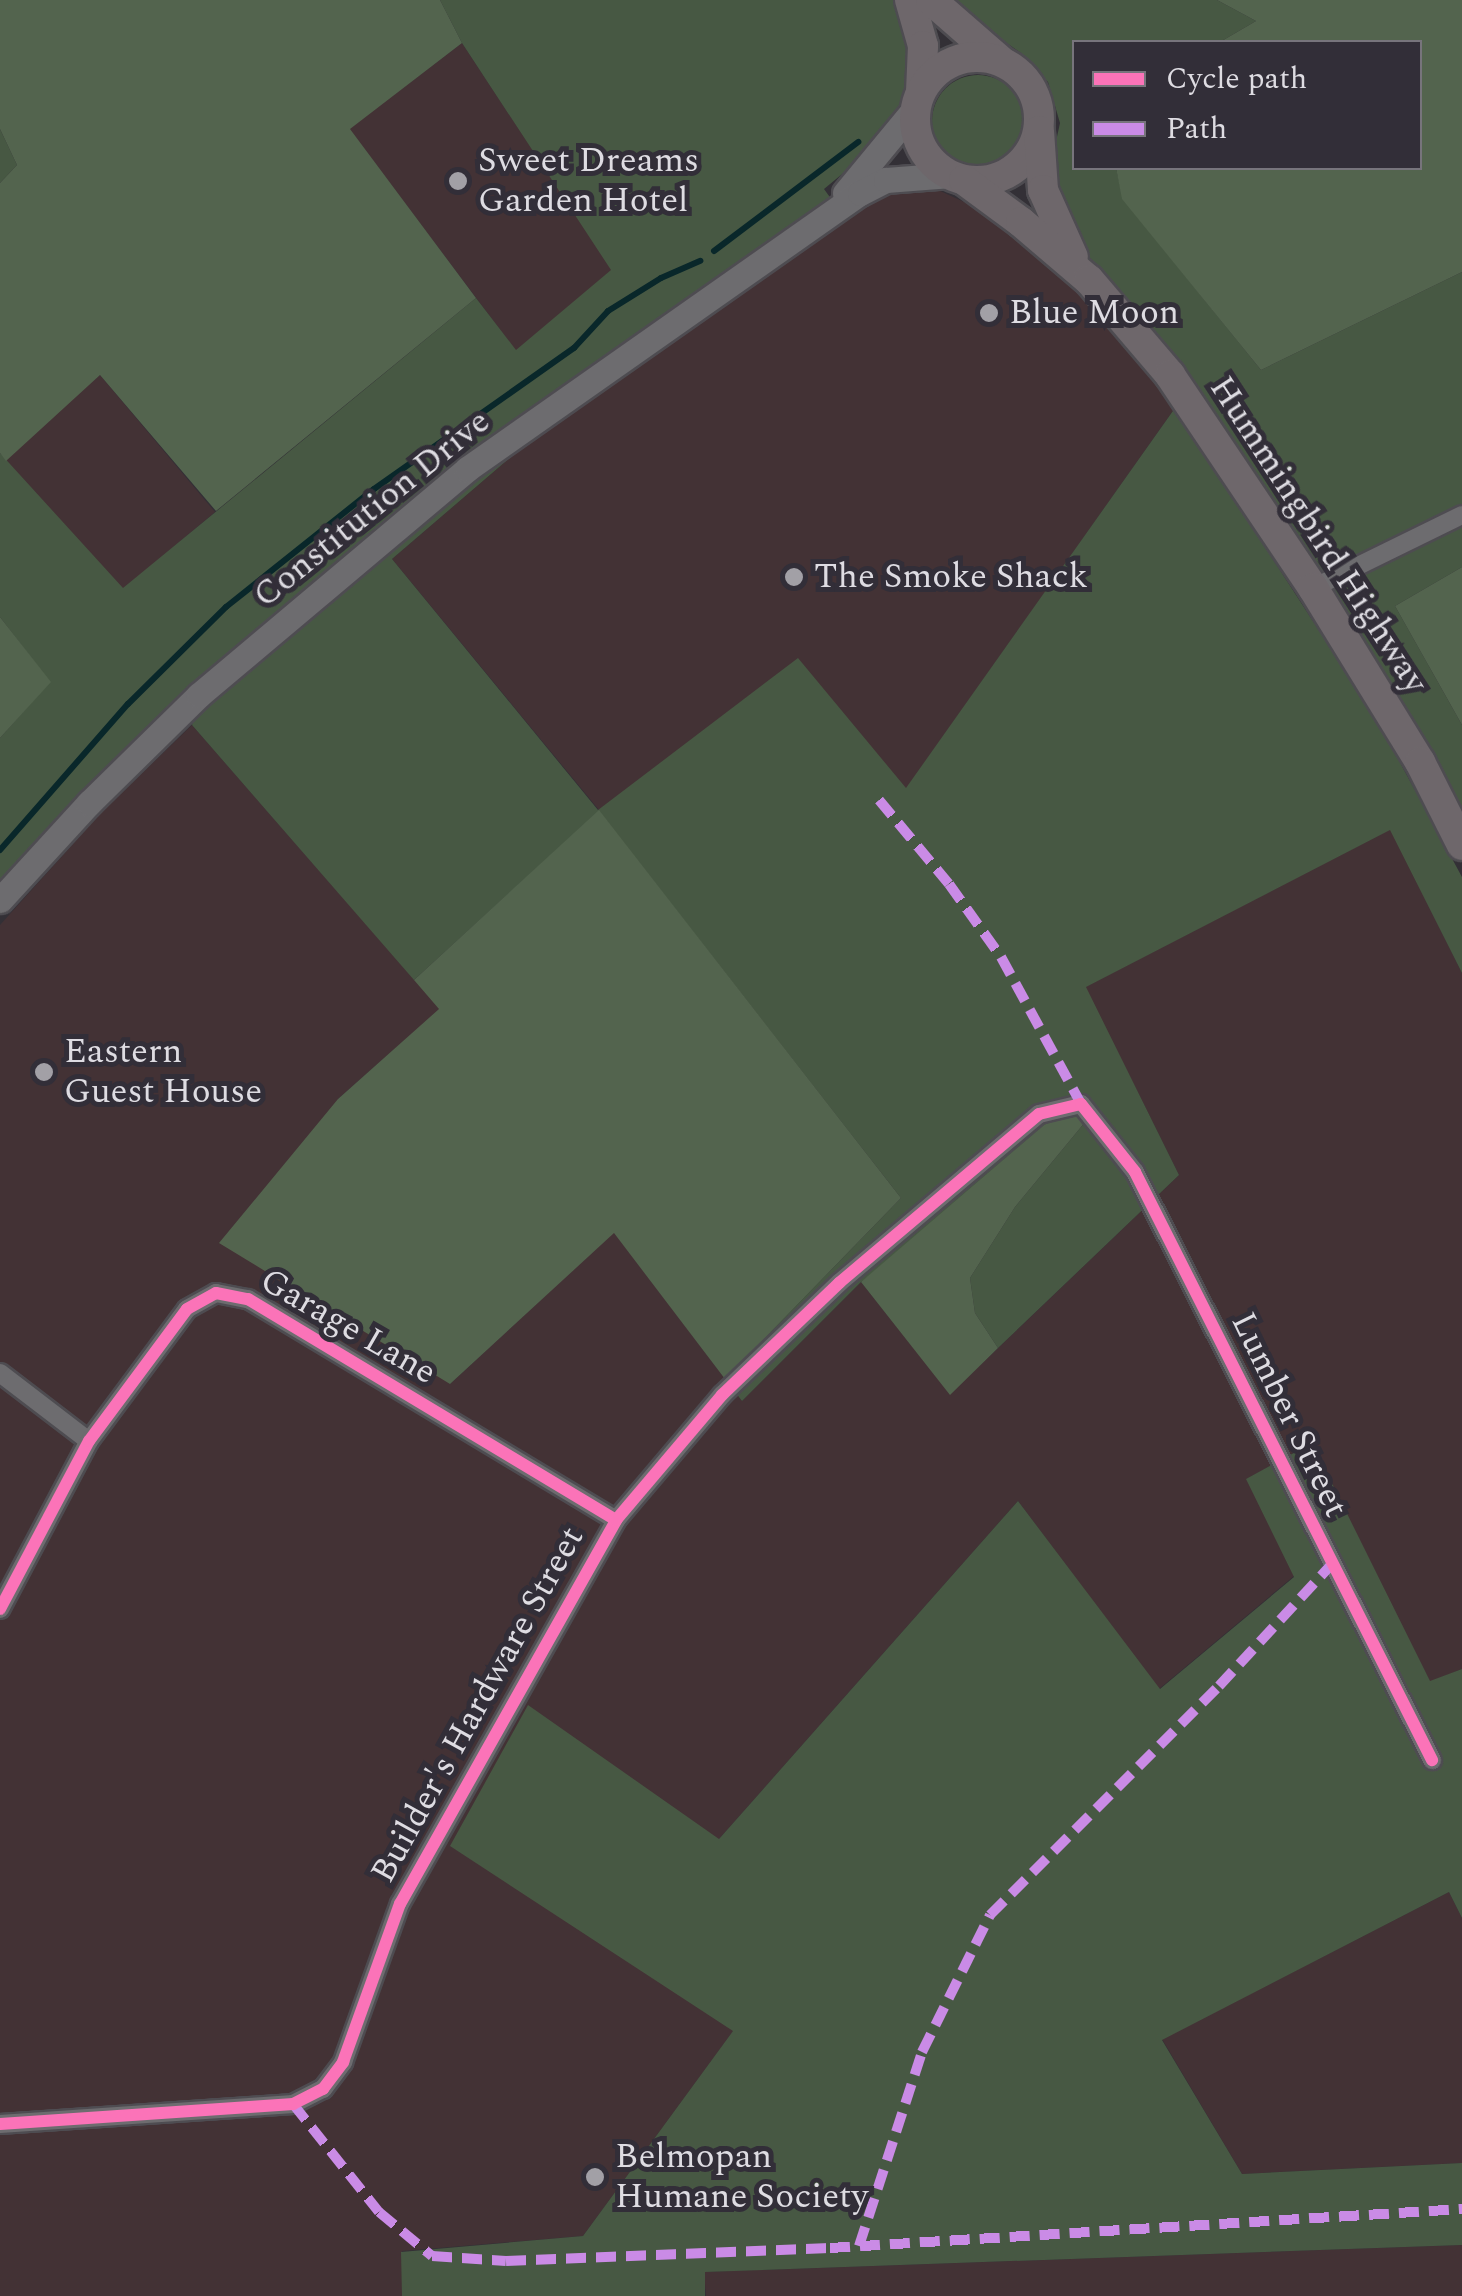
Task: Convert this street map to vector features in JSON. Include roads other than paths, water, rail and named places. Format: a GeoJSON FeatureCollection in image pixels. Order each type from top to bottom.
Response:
{"type":"FeatureCollection","features":[{"type":"Feature","properties":{"kind":"main road"},"geometry":{"type":"LineString","coordinates":[[910,0],[923,46],[918,99],[922,147],[957,178],[984,181],[1019,165],[1039,131],[1033,91],[931,0]]}},
{"type":"Feature","properties":{"kind":"main road"},"geometry":{"type":"LineString","coordinates":[[918,99],[932,76],[966,58],[1004,63]]}},
{"type":"Feature","properties":{"kind":"main road","name":"Constitution Drive"},"geometry":{"type":"LineString","coordinates":[[825,215],[918,99]]}},
{"type":"Feature","properties":{"kind":"main road","name":"Hummingbird Highway"},"geometry":{"type":"LineString","coordinates":[[1039,131],[1040,165],[1051,215],[1089,280]]}},
{"type":"Feature","properties":{"kind":"main road","name":"Constitution Drive"},"geometry":{"type":"LineString","coordinates":[[0,900],[88,803],[200,695],[467,469],[825,215],[886,180],[957,178]]}},
{"type":"Feature","properties":{"kind":"main road","name":"Hummingbird Highway"},"geometry":{"type":"LineString","coordinates":[[957,178],[1021,222],[1089,280],[1170,375],[1313,588],[1420,762],[1462,845]]}},
{"type":"Feature","properties":{"kind":"street"},"geometry":{"type":"LineString","coordinates":[[1313,588],[1462,515]]}},
{"type":"Feature","properties":{"kind":"street","name":"Builder's Hardware Street"},"geometry":{"type":"LineString","coordinates":[[0,2124],[293,2104],[324,2089],[342,2062],[400,1904],[616,1520],[722,1395],[839,1283],[1038,1114],[1081,1104]]}},
{"type":"Feature","properties":{"kind":"street","name":"Lumber Street"},"geometry":{"type":"LineString","coordinates":[[1081,1104],[1135,1172],[1330,1566],[1432,1760]]}},
{"type":"Feature","properties":{"kind":"street","name":"Garage Lane"},"geometry":{"type":"LineString","coordinates":[[0,1610],[89,1441],[187,1309],[216,1293],[248,1298],[616,1520]]}},
{"type":"Feature","properties":{"kind":"street"},"geometry":{"type":"LineString","coordinates":[[0,1373],[89,1441]]}},
{"type":"Feature","properties":{"kind":"waterway"},"geometry":{"type":"LineString","coordinates":[[714,251],[858,142]]}},
{"type":"Feature","properties":{"kind":"waterway"},"geometry":{"type":"LineString","coordinates":[[0,850],[128,704],[226,607],[374,489],[574,348],[608,311],[661,278],[700,261]]}},
{"type":"Feature","properties":{"kind":"place","name":"Sweet Dreams Garden Hotel"},"geometry":{"type":"Point","coordinates":[458,181]}},
{"type":"Feature","properties":{"kind":"place","name":"Blue Moon"},"geometry":{"type":"Point","coordinates":[989,313]}},
{"type":"Feature","properties":{"kind":"place","name":"The Smoke Shack"},"geometry":{"type":"Point","coordinates":[794,577]}},
{"type":"Feature","properties":{"kind":"place","name":"Eastern Guest House"},"geometry":{"type":"Point","coordinates":[44,1072]}},
{"type":"Feature","properties":{"kind":"place","name":"Belmopan Humane Society"},"geometry":{"type":"Point","coordinates":[595,2177]}}]}
